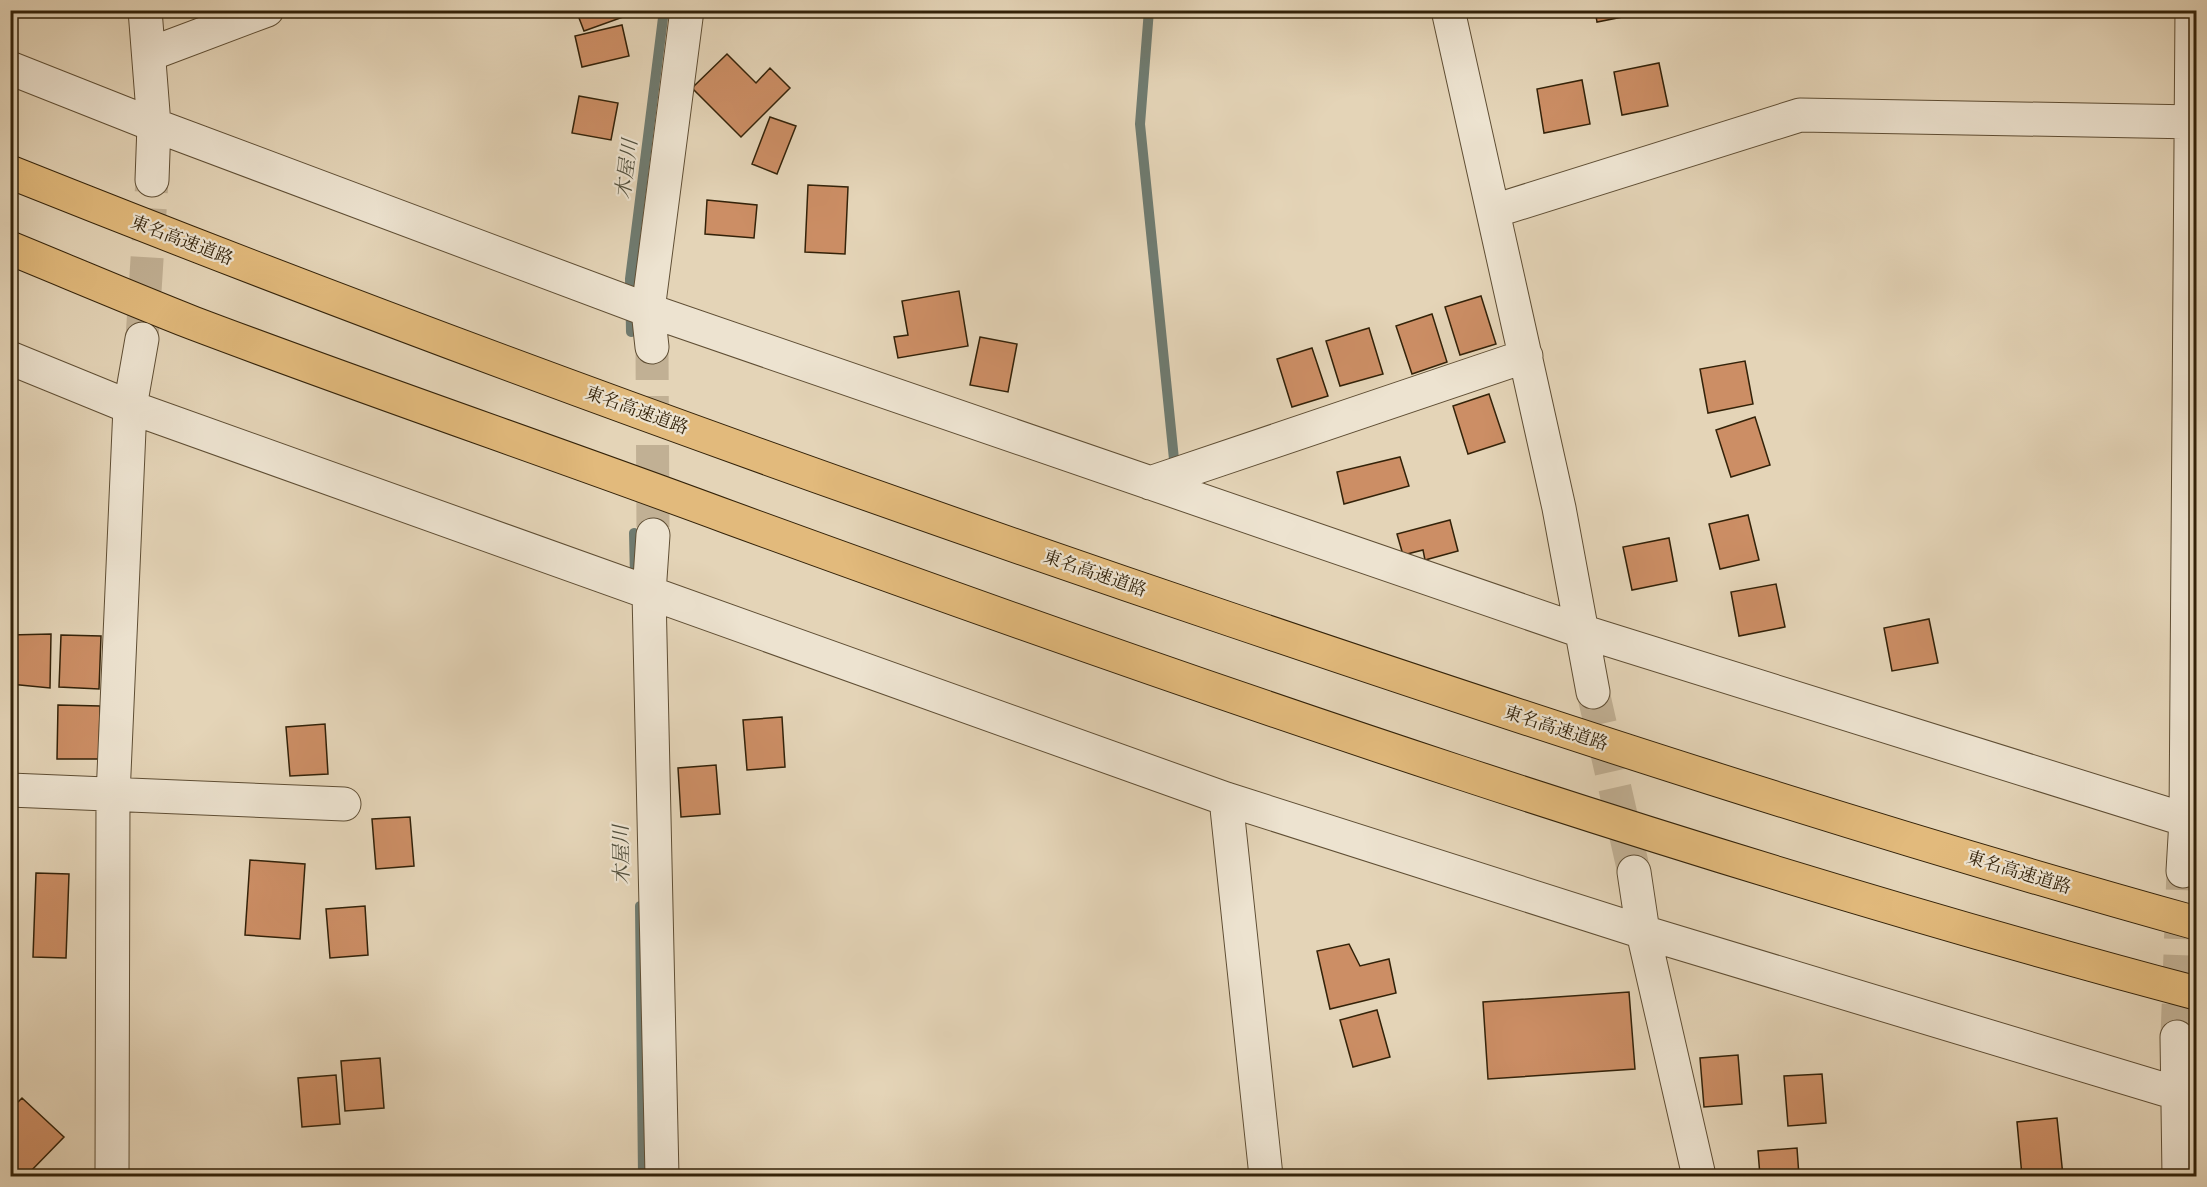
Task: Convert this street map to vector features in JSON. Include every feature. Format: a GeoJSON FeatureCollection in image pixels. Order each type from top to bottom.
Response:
{"type":"FeatureCollection","features":[{"type":"Feature","properties":{"kind":"highway","name":"東名高速道路"},"geometry":{"type":"LineString","coordinates":[[10,172],[214,253],[995,539],[1674,767],[2058,885],[2196,923]]}},
{"type":"Feature","properties":{"kind":"highway"},"geometry":{"type":"LineString","coordinates":[[10,248],[226,335],[980,609],[1326,727],[1662,838],[2039,951],[2196,993]]}},
{"type":"Feature","properties":{"kind":"street"},"geometry":{"type":"LineString","coordinates":[[145,10],[154,125],[152,180]]}},
{"type":"Feature","properties":{"kind":"street"},"geometry":{"type":"LineString","coordinates":[[150,54],[267,10]]}},
{"type":"Feature","properties":{"kind":"street"},"geometry":{"type":"LineString","coordinates":[[652,347],[635,305],[687,10]]}},
{"type":"Feature","properties":{"kind":"street"},"geometry":{"type":"LineString","coordinates":[[1448,10],[1559,508],[1593,692]]}},
{"type":"Feature","properties":{"kind":"street"},"geometry":{"type":"LineString","coordinates":[[2183,872],[2191,822],[2194,122],[2192,10]]}},
{"type":"Feature","properties":{"kind":"street"},"geometry":{"type":"LineString","coordinates":[[10,68],[154,125],[635,305],[1581,632],[2191,822]]}},
{"type":"Feature","properties":{"kind":"street"},"geometry":{"type":"LineString","coordinates":[[1494,211],[1800,115],[2194,122]]}},
{"type":"Feature","properties":{"kind":"street"},"geometry":{"type":"LineString","coordinates":[[112,1176],[113,796],[130,407],[142,339]]}},
{"type":"Feature","properties":{"kind":"street"},"geometry":{"type":"LineString","coordinates":[[1150,483],[1526,356]]}},
{"type":"Feature","properties":{"kind":"street"},"geometry":{"type":"LineString","coordinates":[[10,358],[130,407],[1226,799],[1643,932],[2188,1097]]}},
{"type":"Feature","properties":{"kind":"street"},"geometry":{"type":"LineString","coordinates":[[653,535],[647,593],[662,1176]]}},
{"type":"Feature","properties":{"kind":"street"},"geometry":{"type":"LineString","coordinates":[[10,790],[344,804]]}},
{"type":"Feature","properties":{"kind":"street"},"geometry":{"type":"LineString","coordinates":[[1226,799],[1266,1176]]}},
{"type":"Feature","properties":{"kind":"street"},"geometry":{"type":"LineString","coordinates":[[1634,872],[1643,932],[1699,1176]]}},
{"type":"Feature","properties":{"kind":"street"},"geometry":{"type":"LineString","coordinates":[[2177,1037],[2188,1097],[2179,1176]]}},
{"type":"Feature","properties":{"kind":"building"},"geometry":{"type":"Polygon","coordinates":[[[576,10],[637,10],[637,12],[584,31],[576,10]]]}},
{"type":"Feature","properties":{"kind":"building"},"geometry":{"type":"Polygon","coordinates":[[[911,10],[1001,10],[1001,16],[911,17],[911,10]]]}},
{"type":"Feature","properties":{"kind":"building"},"geometry":{"type":"Polygon","coordinates":[[[1595,10],[1642,10],[1643,13],[1597,22],[1595,10]]]}},
{"type":"Feature","properties":{"kind":"building"},"geometry":{"type":"Polygon","coordinates":[[[622,25],[629,56],[582,67],[575,36],[622,25]]]}},
{"type":"Feature","properties":{"kind":"building"},"geometry":{"type":"Polygon","coordinates":[[[727,54],[756,83],[770,68],[790,88],[741,137],[692,88],[727,54]]]}},
{"type":"Feature","properties":{"kind":"building"},"geometry":{"type":"Polygon","coordinates":[[[1659,63],[1668,106],[1622,115],[1614,72],[1659,63]]]}},
{"type":"Feature","properties":{"kind":"building"},"geometry":{"type":"Polygon","coordinates":[[[1582,80],[1590,124],[1544,133],[1537,89],[1582,80]]]}},
{"type":"Feature","properties":{"kind":"building"},"geometry":{"type":"Polygon","coordinates":[[[579,96],[618,103],[611,140],[572,133],[579,96]]]}},
{"type":"Feature","properties":{"kind":"building"},"geometry":{"type":"Polygon","coordinates":[[[770,117],[796,126],[777,174],[752,164],[770,117]]]}},
{"type":"Feature","properties":{"kind":"building"},"geometry":{"type":"Polygon","coordinates":[[[808,185],[848,187],[845,254],[805,252],[808,185]]]}},
{"type":"Feature","properties":{"kind":"building"},"geometry":{"type":"Polygon","coordinates":[[[707,200],[757,205],[754,238],[705,234],[707,200]]]}},
{"type":"Feature","properties":{"kind":"building"},"geometry":{"type":"Polygon","coordinates":[[[959,291],[968,346],[898,358],[894,337],[908,335],[902,301],[959,291]]]}},
{"type":"Feature","properties":{"kind":"building"},"geometry":{"type":"Polygon","coordinates":[[[1481,296],[1496,344],[1460,355],[1445,307],[1481,296]]]}},
{"type":"Feature","properties":{"kind":"building"},"geometry":{"type":"Polygon","coordinates":[[[1432,314],[1447,362],[1412,374],[1396,326],[1432,314]]]}},
{"type":"Feature","properties":{"kind":"building"},"geometry":{"type":"Polygon","coordinates":[[[1369,328],[1383,374],[1340,386],[1326,341],[1369,328]]]}},
{"type":"Feature","properties":{"kind":"building"},"geometry":{"type":"Polygon","coordinates":[[[980,337],[1017,344],[1008,392],[970,385],[980,337]]]}},
{"type":"Feature","properties":{"kind":"building"},"geometry":{"type":"Polygon","coordinates":[[[1312,348],[1328,396],[1292,407],[1277,359],[1312,348]]]}},
{"type":"Feature","properties":{"kind":"building"},"geometry":{"type":"Polygon","coordinates":[[[1745,361],[1753,404],[1708,413],[1700,369],[1745,361]]]}},
{"type":"Feature","properties":{"kind":"building"},"geometry":{"type":"Polygon","coordinates":[[[1489,394],[1505,442],[1468,454],[1453,406],[1489,394]]]}},
{"type":"Feature","properties":{"kind":"building"},"geometry":{"type":"Polygon","coordinates":[[[1755,417],[1770,465],[1731,477],[1716,430],[1755,417]]]}},
{"type":"Feature","properties":{"kind":"building"},"geometry":{"type":"Polygon","coordinates":[[[1400,457],[1409,486],[1344,504],[1337,472],[1400,457]]]}},
{"type":"Feature","properties":{"kind":"building"},"geometry":{"type":"Polygon","coordinates":[[[1748,515],[1759,560],[1720,569],[1709,524],[1748,515]]]}},
{"type":"Feature","properties":{"kind":"building"},"geometry":{"type":"Polygon","coordinates":[[[1450,520],[1458,551],[1425,560],[1423,550],[1403,555],[1397,534],[1450,520]]]}},
{"type":"Feature","properties":{"kind":"building"},"geometry":{"type":"Polygon","coordinates":[[[1669,538],[1677,581],[1632,590],[1623,547],[1669,538]]]}},
{"type":"Feature","properties":{"kind":"building"},"geometry":{"type":"Polygon","coordinates":[[[1776,584],[1785,627],[1739,636],[1731,592],[1776,584]]]}},
{"type":"Feature","properties":{"kind":"building"},"geometry":{"type":"Polygon","coordinates":[[[1929,619],[1938,663],[1892,671],[1884,628],[1929,619]]]}},
{"type":"Feature","properties":{"kind":"building"},"geometry":{"type":"Polygon","coordinates":[[[51,634],[50,688],[10,684],[10,635],[51,634]]]}},
{"type":"Feature","properties":{"kind":"building"},"geometry":{"type":"Polygon","coordinates":[[[61,635],[101,636],[99,689],[59,687],[61,635]]]}},
{"type":"Feature","properties":{"kind":"building"},"geometry":{"type":"Polygon","coordinates":[[[58,705],[100,706],[99,759],[57,759],[58,705]]]}},
{"type":"Feature","properties":{"kind":"building"},"geometry":{"type":"Polygon","coordinates":[[[782,717],[785,767],[747,770],[743,720],[782,717]]]}},
{"type":"Feature","properties":{"kind":"building"},"geometry":{"type":"Polygon","coordinates":[[[325,724],[328,774],[290,776],[286,727],[325,724]]]}},
{"type":"Feature","properties":{"kind":"building"},"geometry":{"type":"Polygon","coordinates":[[[716,765],[720,814],[681,817],[678,768],[716,765]]]}},
{"type":"Feature","properties":{"kind":"building"},"geometry":{"type":"Polygon","coordinates":[[[410,817],[414,866],[376,869],[372,819],[410,817]]]}},
{"type":"Feature","properties":{"kind":"building"},"geometry":{"type":"Polygon","coordinates":[[[250,860],[305,864],[300,939],[245,935],[250,860]]]}},
{"type":"Feature","properties":{"kind":"building"},"geometry":{"type":"Polygon","coordinates":[[[36,873],[69,874],[66,958],[33,957],[36,873]]]}},
{"type":"Feature","properties":{"kind":"building"},"geometry":{"type":"Polygon","coordinates":[[[365,906],[368,955],[330,958],[326,909],[365,906]]]}},
{"type":"Feature","properties":{"kind":"building"},"geometry":{"type":"Polygon","coordinates":[[[1349,944],[1360,966],[1389,959],[1396,993],[1330,1009],[1317,951],[1349,944]]]}},
{"type":"Feature","properties":{"kind":"building"},"geometry":{"type":"Polygon","coordinates":[[[1629,992],[1635,1069],[1488,1079],[1483,1002],[1629,992]]]}},
{"type":"Feature","properties":{"kind":"building"},"geometry":{"type":"Polygon","coordinates":[[[1377,1010],[1390,1057],[1353,1067],[1340,1020],[1377,1010]]]}},
{"type":"Feature","properties":{"kind":"building"},"geometry":{"type":"Polygon","coordinates":[[[1738,1055],[1742,1104],[1704,1107],[1700,1058],[1738,1055]]]}},
{"type":"Feature","properties":{"kind":"building"},"geometry":{"type":"Polygon","coordinates":[[[380,1058],[384,1108],[345,1111],[341,1061],[380,1058]]]}},
{"type":"Feature","properties":{"kind":"building"},"geometry":{"type":"Polygon","coordinates":[[[1822,1074],[1826,1123],[1788,1126],[1784,1076],[1822,1074]]]}},
{"type":"Feature","properties":{"kind":"building"},"geometry":{"type":"Polygon","coordinates":[[[336,1075],[340,1124],[302,1127],[298,1078],[336,1075]]]}},
{"type":"Feature","properties":{"kind":"building"},"geometry":{"type":"Polygon","coordinates":[[[22,1098],[64,1137],[26,1176],[10,1164],[10,1110],[22,1098]]]}},
{"type":"Feature","properties":{"kind":"building"},"geometry":{"type":"Polygon","coordinates":[[[2057,1118],[2063,1176],[2022,1176],[2017,1122],[2057,1118]]]}},
{"type":"Feature","properties":{"kind":"building"},"geometry":{"type":"Polygon","coordinates":[[[1797,1148],[1799,1176],[1760,1176],[1758,1151],[1797,1148]]]}},
{"type":"Feature","properties":{"kind":"waterway","name":"木屋川"},"geometry":{"type":"LineString","coordinates":[[631,332],[630,279],[664,10]]}},
{"type":"Feature","properties":{"kind":"waterway"},"geometry":{"type":"LineString","coordinates":[[1149,10],[1140,124],[1175,469]]}},
{"type":"Feature","properties":{"kind":"waterway","name":"木屋川"},"geometry":{"type":"LineString","coordinates":[[634,533],[635,578]]}},
{"type":"Feature","properties":{"kind":"waterway","name":"木屋川"},"geometry":{"type":"LineString","coordinates":[[640,906],[643,1176]]}},
{"type":"Feature","properties":{"kind":"tunnel"},"geometry":{"type":"LineString","coordinates":[[142,339],[152,180]]}},
{"type":"Feature","properties":{"kind":"tunnel"},"geometry":{"type":"LineString","coordinates":[[652,347],[653,535]]}},
{"type":"Feature","properties":{"kind":"tunnel"},"geometry":{"type":"LineString","coordinates":[[1593,692],[1634,872]]}},
{"type":"Feature","properties":{"kind":"tunnel"},"geometry":{"type":"LineString","coordinates":[[2177,1037],[2183,871]]}}]}
